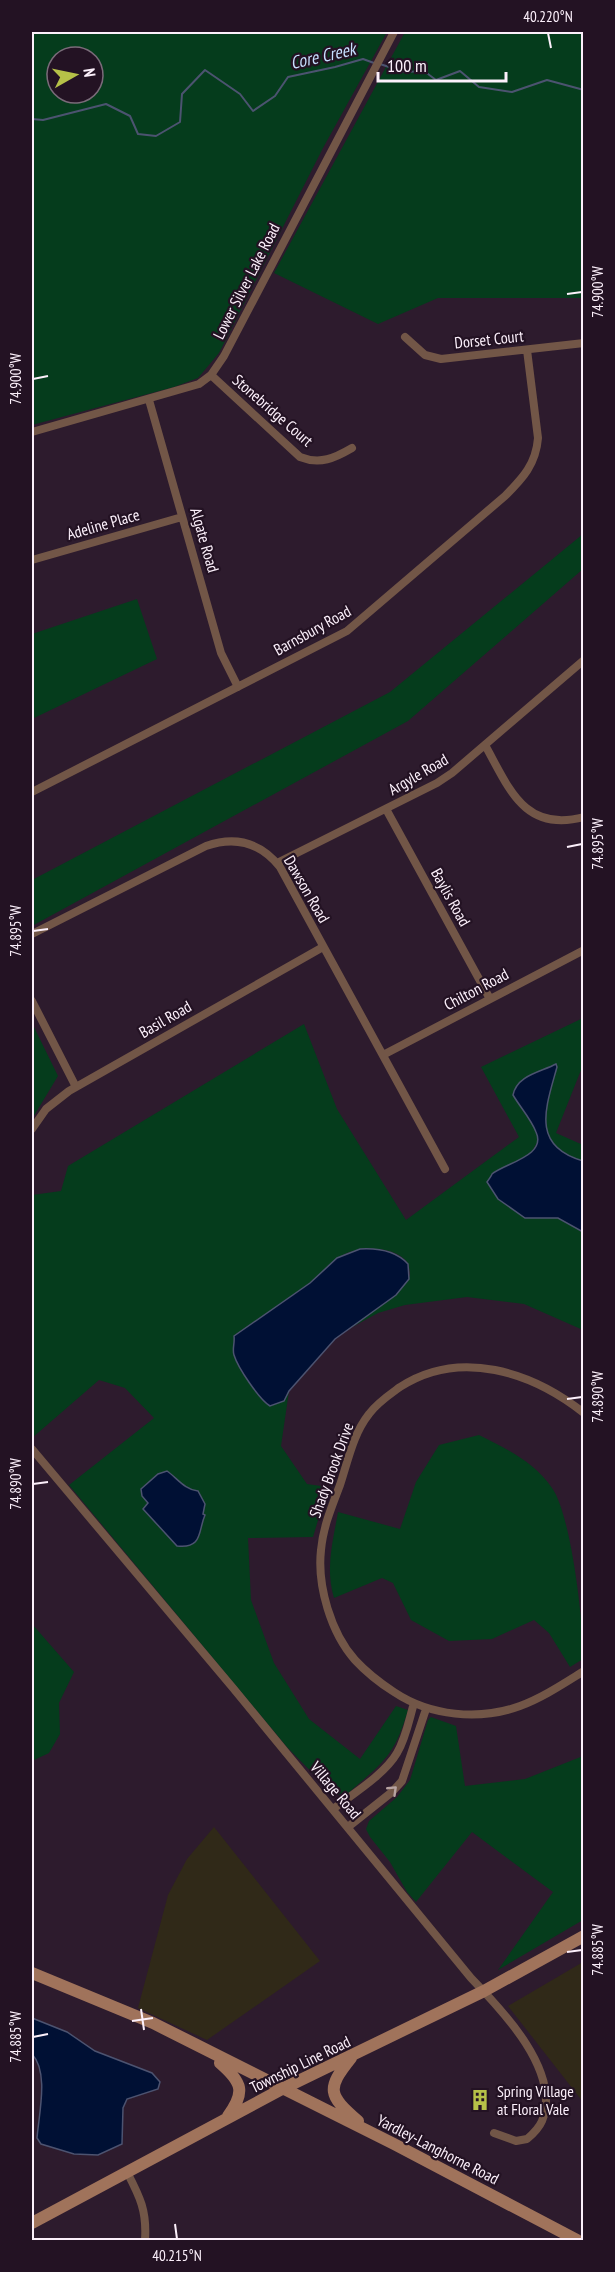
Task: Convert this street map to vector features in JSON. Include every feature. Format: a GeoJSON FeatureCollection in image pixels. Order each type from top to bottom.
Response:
{"type":"FeatureCollection","features":[{"type":"Feature","properties":{"kind":"main road","name":"Township Line Road"},"geometry":{"type":"LineString","coordinates":[[32,2223],[282,2089],[484,1991],[584,1935]]}},
{"type":"Feature","properties":{"kind":"main road"},"geometry":{"type":"LineString","coordinates":[[32,1973],[153,2023],[206,2051],[232,2073],[239,2088],[239,2102],[226,2119]]}},
{"type":"Feature","properties":{"kind":"main road","name":"Yardley-Langhorne Road"},"geometry":{"type":"LineString","coordinates":[[206,2051],[370,2132],[578,2241]]}},
{"type":"Feature","properties":{"kind":"main road"},"geometry":{"type":"LineString","coordinates":[[353,2056],[336,2076],[334,2095],[343,2109],[370,2132]]}},
{"type":"Feature","properties":{"kind":"street","name":"Lower Silver Lake Road"},"geometry":{"type":"LineString","coordinates":[[32,432],[149,400],[199,384],[211,375],[224,356],[394,32]]}},
{"type":"Feature","properties":{"kind":"street","name":"Dorset Court"},"geometry":{"type":"LineString","coordinates":[[405,337],[425,355],[441,359],[584,343]]}},
{"type":"Feature","properties":{"kind":"street","name":"Barnsbury Road"},"geometry":{"type":"LineString","coordinates":[[32,792],[353,626],[520,482],[534,460],[538,438],[527,350]]}},
{"type":"Feature","properties":{"kind":"street","name":"Stonebridge Court"},"geometry":{"type":"LineString","coordinates":[[211,375],[300,457],[326,460],[352,448]]}},
{"type":"Feature","properties":{"kind":"street","name":"Algate Road"},"geometry":{"type":"LineString","coordinates":[[149,400],[221,653],[238,687]]}},
{"type":"Feature","properties":{"kind":"street","name":"Adeline Place"},"geometry":{"type":"LineString","coordinates":[[32,560],[182,517]]}},
{"type":"Feature","properties":{"kind":"street","name":"Argyle Road"},"geometry":{"type":"LineString","coordinates":[[277,863],[445,778],[584,660]]}},
{"type":"Feature","properties":{"kind":"street"},"geometry":{"type":"LineString","coordinates":[[485,745],[511,792],[527,810],[557,822],[584,818]]}},
{"type":"Feature","properties":{"kind":"street","name":"Baylis Road"},"geometry":{"type":"LineString","coordinates":[[386,809],[490,999]]}},
{"type":"Feature","properties":{"kind":"street","name":"Dawson Road"},"geometry":{"type":"LineString","coordinates":[[32,934],[206,846],[232,840],[253,844],[277,863],[446,1169]]}},
{"type":"Feature","properties":{"kind":"street","name":"Basil Road"},"geometry":{"type":"LineString","coordinates":[[32,1129],[55,1100],[323,946]]}},
{"type":"Feature","properties":{"kind":"street","name":"Chilton Road"},"geometry":{"type":"LineString","coordinates":[[383,1055],[584,950]]}},
{"type":"Feature","properties":{"kind":"street"},"geometry":{"type":"LineString","coordinates":[[32,1001],[76,1087]]}},
{"type":"Feature","properties":{"kind":"street","name":"Shady Brook Drive"},"geometry":{"type":"LineString","coordinates":[[584,1413],[561,1395],[503,1370],[468,1366],[436,1371],[411,1380],[388,1395],[369,1413],[357,1434],[324,1530],[321,1551],[322,1581],[331,1616],[342,1641],[354,1659],[374,1679],[426,1709],[473,1714],[511,1709],[547,1693],[584,1671]]}},
{"type":"Feature","properties":{"kind":"street","name":"Village Road"},"geometry":{"type":"LineString","coordinates":[[32,1449],[497,2005],[530,2051],[545,2085],[546,2100],[542,2121],[527,2139],[516,2141],[494,2133]]}},
{"type":"Feature","properties":{"kind":"street"},"geometry":{"type":"LineString","coordinates":[[333,1809],[383,1770],[393,1759],[404,1738],[414,1703]]}},
{"type":"Feature","properties":{"kind":"street"},"geometry":{"type":"LineString","coordinates":[[348,1827],[392,1792],[402,1780],[426,1709]]}},
{"type":"Feature","properties":{"kind":"street"},"geometry":{"type":"LineString","coordinates":[[127,2172],[144,2208],[145,2241]]}},
{"type":"Feature","properties":{"kind":"shaded area"},"geometry":{"type":"Polygon","coordinates":[[[214,1827],[320,1961],[207,2040],[138,2008],[168,1895],[187,1859],[214,1827]]]}},
{"type":"Feature","properties":{"kind":"shaded area"},"geometry":{"type":"Polygon","coordinates":[[[583,1962],[583,2102],[508,2006],[583,1962]]]}},
{"type":"Feature","properties":{"kind":"green space"},"geometry":{"type":"Polygon","coordinates":[[[32,32],[387,32],[323,148],[219,353],[198,378],[174,387],[32,425],[32,32]]]}},
{"type":"Feature","properties":{"kind":"green space"},"geometry":{"type":"Polygon","coordinates":[[[405,32],[583,32],[583,298],[438,298],[378,324],[274,273],[405,32]]]}},
{"type":"Feature","properties":{"kind":"green space"},"geometry":{"type":"Polygon","coordinates":[[[583,534],[583,569],[408,721],[32,926],[32,880],[390,692],[583,534]]]}},
{"type":"Feature","properties":{"kind":"green space"},"geometry":{"type":"Polygon","coordinates":[[[137,599],[157,659],[32,719],[32,634],[137,599]]]}},
{"type":"Feature","properties":{"kind":"green space"},"geometry":{"type":"Polygon","coordinates":[[[583,1018],[583,1065],[556,1133],[583,1145],[583,1161],[566,1154],[548,1135],[546,1109],[555,1064],[514,1090],[513,1095],[537,1132],[538,1141],[531,1153],[525,1217],[558,1218],[583,1232],[583,1330],[524,1304],[467,1297],[405,1305],[378,1313],[345,1331],[396,1295],[410,1275],[407,1262],[402,1257],[386,1250],[368,1249],[352,1251],[340,1257],[310,1284],[236,1334],[236,1354],[239,1363],[247,1379],[265,1403],[287,1396],[289,1391],[281,1446],[307,1484],[328,1487],[313,1537],[248,1538],[251,1600],[274,1663],[309,1719],[360,1759],[396,1706],[408,1710],[392,1750],[346,1795],[338,1795],[330,1791],[287,1747],[69,1485],[154,1418],[125,1388],[99,1380],[32,1438],[32,1195],[61,1191],[68,1166],[304,1024],[337,1109],[406,1220],[519,1137],[481,1067],[583,1018]]]}},
{"type":"Feature","properties":{"kind":"green space"},"geometry":{"type":"Polygon","coordinates":[[[32,1023],[58,1076],[32,1119],[32,1023]]]}},
{"type":"Feature","properties":{"kind":"green space"},"geometry":{"type":"Polygon","coordinates":[[[479,1435],[528,1463],[545,1479],[559,1501],[575,1570],[583,1643],[583,1659],[570,1667],[549,1633],[534,1620],[492,1639],[449,1641],[411,1620],[393,1583],[382,1578],[334,1598],[330,1565],[338,1512],[400,1529],[416,1482],[439,1445],[479,1435]]]}},
{"type":"Feature","properties":{"kind":"green space"},"geometry":{"type":"Polygon","coordinates":[[[32,1621],[74,1672],[59,1703],[60,1734],[49,1753],[32,1761],[32,1621]]]}},
{"type":"Feature","properties":{"kind":"green space"},"geometry":{"type":"Polygon","coordinates":[[[431,1717],[456,1726],[465,1786],[525,1779],[583,1756],[583,1920],[498,1970],[553,1892],[472,1832],[416,1902],[366,1829],[369,1821],[397,1797],[410,1780],[428,1720],[431,1717]]]}},
{"type":"Feature","properties":{"kind":"water"},"geometry":{"type":"Polygon","coordinates":[[[556,1064],[546,1110],[546,1123],[555,1146],[566,1154],[583,1161],[583,1232],[558,1218],[525,1218],[498,1199],[487,1182],[492,1174],[523,1158],[536,1147],[538,1140],[536,1132],[513,1095],[515,1088],[524,1079],[556,1064]]]}},
{"type":"Feature","properties":{"kind":"water"},"geometry":{"type":"Polygon","coordinates":[[[360,1249],[379,1250],[398,1256],[408,1264],[409,1279],[396,1295],[335,1339],[289,1391],[284,1401],[270,1406],[255,1390],[236,1361],[233,1353],[234,1336],[310,1283],[337,1258],[360,1249]]]}},
{"type":"Feature","properties":{"kind":"water"},"geometry":{"type":"Polygon","coordinates":[[[167,1471],[185,1486],[198,1491],[205,1504],[203,1514],[205,1515],[200,1533],[191,1545],[177,1546],[143,1509],[148,1503],[142,1496],[141,1489],[158,1474],[167,1471]]]}},
{"type":"Feature","properties":{"kind":"water"},"geometry":{"type":"Polygon","coordinates":[[[32,2018],[67,2032],[95,2051],[152,2073],[160,2082],[158,2089],[127,2099],[123,2108],[122,2144],[98,2155],[74,2154],[41,2144],[37,2138],[42,2082],[37,2062],[32,2054],[32,2018]]]}},
{"type":"Feature","properties":{"kind":"waterway","name":"Core Creek"},"geometry":{"type":"LineString","coordinates":[[32,119],[43,120],[106,104],[130,116],[138,134],[156,136],[180,122],[182,94],[205,70],[240,94],[253,111],[275,96],[288,77],[363,59],[374,63]]}},
{"type":"Feature","properties":{"kind":"waterway","name":"Core Creek"},"geometry":{"type":"LineString","coordinates":[[380,64],[404,72],[424,71],[436,80],[460,71],[479,87],[512,92],[547,80],[584,90]]}},
{"type":"Feature","properties":{"kind":"place","name":"Spring Village at Floral Vale"},"geometry":{"type":"Point","coordinates":[480,2100]}}]}
